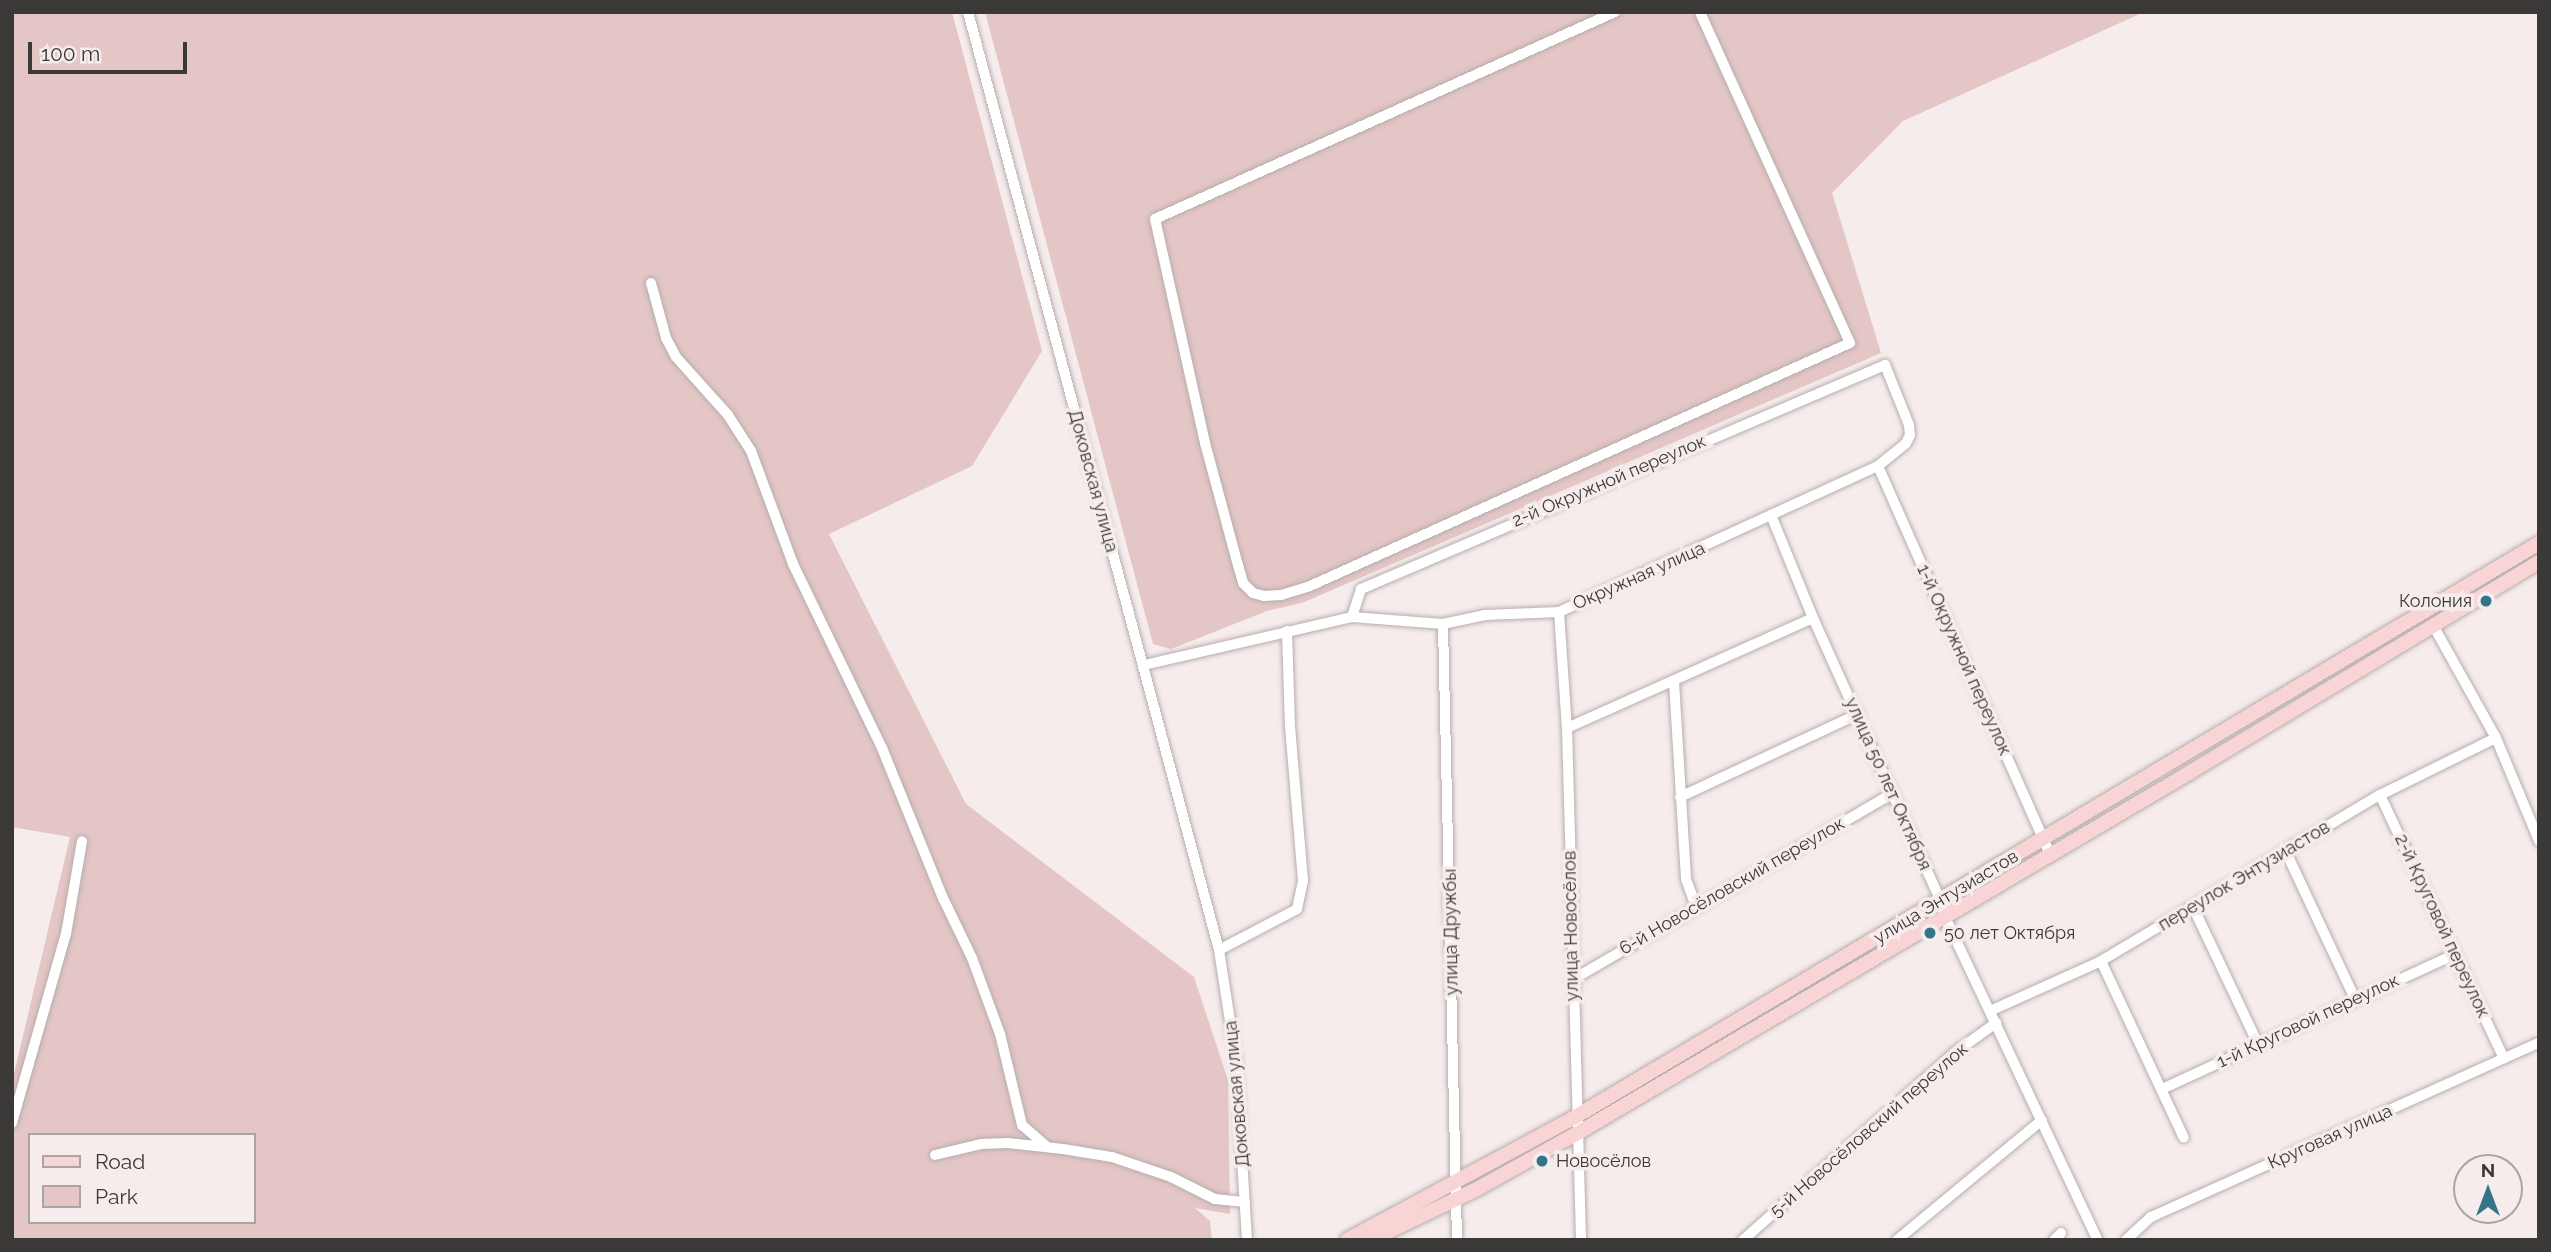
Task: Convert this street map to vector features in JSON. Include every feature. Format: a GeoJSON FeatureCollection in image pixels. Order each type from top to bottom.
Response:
{"type":"FeatureCollection","features":[{"type":"Feature","properties":{"kind":"main road","name":"улица Энтузиастов"},"geometry":{"type":"LineString","coordinates":[[1371,1240],[2539,543]]}},
{"type":"Feature","properties":{"kind":"main road","name":"улица Энтузиастов"},"geometry":{"type":"LineString","coordinates":[[1347,1240],[1457,1189],[1477,1189],[1576,1134],[2434,627],[2539,562]]}},
{"type":"Feature","properties":{"kind":"street","name":"Доковская улица"},"geometry":{"type":"LineString","coordinates":[[968,12],[1219,950],[1236,1060],[1247,1240]]}},
{"type":"Feature","properties":{"kind":"street"},"geometry":{"type":"LineString","coordinates":[[1615,12],[1155,219],[1205,443],[1243,583],[1253,593],[1264,596],[1281,595],[1310,586],[1850,343],[1700,12]]}},
{"type":"Feature","properties":{"kind":"street"},"geometry":{"type":"LineString","coordinates":[[651,283],[666,338],[676,358],[728,415],[751,451],[793,564],[882,748],[943,898],[972,958],[1000,1034],[1022,1125],[1047,1147]]}},
{"type":"Feature","properties":{"kind":"street","name":"Окружная улица"},"geometry":{"type":"LineString","coordinates":[[1144,665],[1352,617],[1443,624],[1485,615],[1559,612],[1878,466],[1906,443],[1910,435],[1909,425],[1885,365]]}},
{"type":"Feature","properties":{"kind":"street","name":"2-й Окружной переулок"},"geometry":{"type":"LineString","coordinates":[[1352,617],[1361,589],[1885,365]]}},
{"type":"Feature","properties":{"kind":"street","name":"1-й Окружной переулок"},"geometry":{"type":"LineString","coordinates":[[1878,466],[2050,855]]}},
{"type":"Feature","properties":{"kind":"street","name":"улица 50 лет Октября"},"geometry":{"type":"LineString","coordinates":[[1771,515],[1813,618],[1941,901],[1945,917],[2098,1240]]}},
{"type":"Feature","properties":{"kind":"street","name":"улица Новосёлов"},"geometry":{"type":"LineString","coordinates":[[1559,612],[1567,728],[1575,1117],[1581,1240]]}},
{"type":"Feature","properties":{"kind":"street"},"geometry":{"type":"LineString","coordinates":[[1567,728],[1813,618]]}},
{"type":"Feature","properties":{"kind":"street","name":"улица Дружбы"},"geometry":{"type":"LineString","coordinates":[[1443,624],[1457,1240]]}},
{"type":"Feature","properties":{"kind":"street"},"geometry":{"type":"LineString","coordinates":[[2434,627],[2496,738],[2539,841]]}},
{"type":"Feature","properties":{"kind":"street"},"geometry":{"type":"LineString","coordinates":[[1219,950],[1297,909],[1303,881],[1290,727],[1287,631]]}},
{"type":"Feature","properties":{"kind":"street"},"geometry":{"type":"LineString","coordinates":[[1674,682],[1686,879],[1696,906]]}},
{"type":"Feature","properties":{"kind":"street"},"geometry":{"type":"LineString","coordinates":[[1680,797],[1858,715]]}},
{"type":"Feature","properties":{"kind":"street","name":"переулок Энтузиастов"},"geometry":{"type":"LineString","coordinates":[[1990,1011],[2101,961],[2381,794],[2496,738]]}},
{"type":"Feature","properties":{"kind":"street","name":"6-й Новосёловский переулок"},"geometry":{"type":"LineString","coordinates":[[1572,980],[1893,793]]}},
{"type":"Feature","properties":{"kind":"street","name":"2-й Круговой переулок"},"geometry":{"type":"LineString","coordinates":[[2381,794],[2504,1058]]}},
{"type":"Feature","properties":{"kind":"street"},"geometry":{"type":"LineString","coordinates":[[12,1123],[66,934],[82,841]]}},
{"type":"Feature","properties":{"kind":"street"},"geometry":{"type":"LineString","coordinates":[[2285,850],[2355,999]]}},
{"type":"Feature","properties":{"kind":"street"},"geometry":{"type":"LineString","coordinates":[[2193,906],[2258,1044]]}},
{"type":"Feature","properties":{"kind":"street","name":"1-й Круговой переулок"},"geometry":{"type":"LineString","coordinates":[[2162,1090],[2455,954]]}},
{"type":"Feature","properties":{"kind":"street"},"geometry":{"type":"LineString","coordinates":[[2101,961],[2184,1138]]}},
{"type":"Feature","properties":{"kind":"street","name":"5-й Новосёловский переулок"},"geometry":{"type":"LineString","coordinates":[[1743,1240],[1954,1053],[1996,1023]]}},
{"type":"Feature","properties":{"kind":"street","name":"Круговая улица"},"geometry":{"type":"LineString","coordinates":[[2126,1240],[2151,1217],[2539,1043]]}},
{"type":"Feature","properties":{"kind":"street"},"geometry":{"type":"LineString","coordinates":[[1897,1240],[2042,1120]]}},
{"type":"Feature","properties":{"kind":"street"},"geometry":{"type":"LineString","coordinates":[[935,1155],[981,1144],[1047,1147],[1112,1157],[1171,1177],[1215,1199],[1245,1202]]}},
{"type":"Feature","properties":{"kind":"green space"},"geometry":{"type":"Polygon","coordinates":[[[12,12],[952,12],[1042,351],[972,466],[829,534],[966,804],[1194,977],[1228,1080],[1230,1214],[1195,1208],[1210,1221],[1212,1240],[12,1240],[12,1082],[70,837],[12,827],[12,12]]]}},
{"type":"Feature","properties":{"kind":"green space"},"geometry":{"type":"Polygon","coordinates":[[[985,12],[2144,12],[1903,121],[1832,193],[1881,353],[1302,603],[1267,611],[1171,649],[1153,644],[985,12]]]}},
{"type":"Feature","properties":{"kind":"place","name":"Колония"},"geometry":{"type":"Point","coordinates":[2486,601]}},
{"type":"Feature","properties":{"kind":"place","name":"50 лет Октября"},"geometry":{"type":"Point","coordinates":[1930,933]}},
{"type":"Feature","properties":{"kind":"place","name":"Новосёлов"},"geometry":{"type":"Point","coordinates":[1542,1161]}}]}
